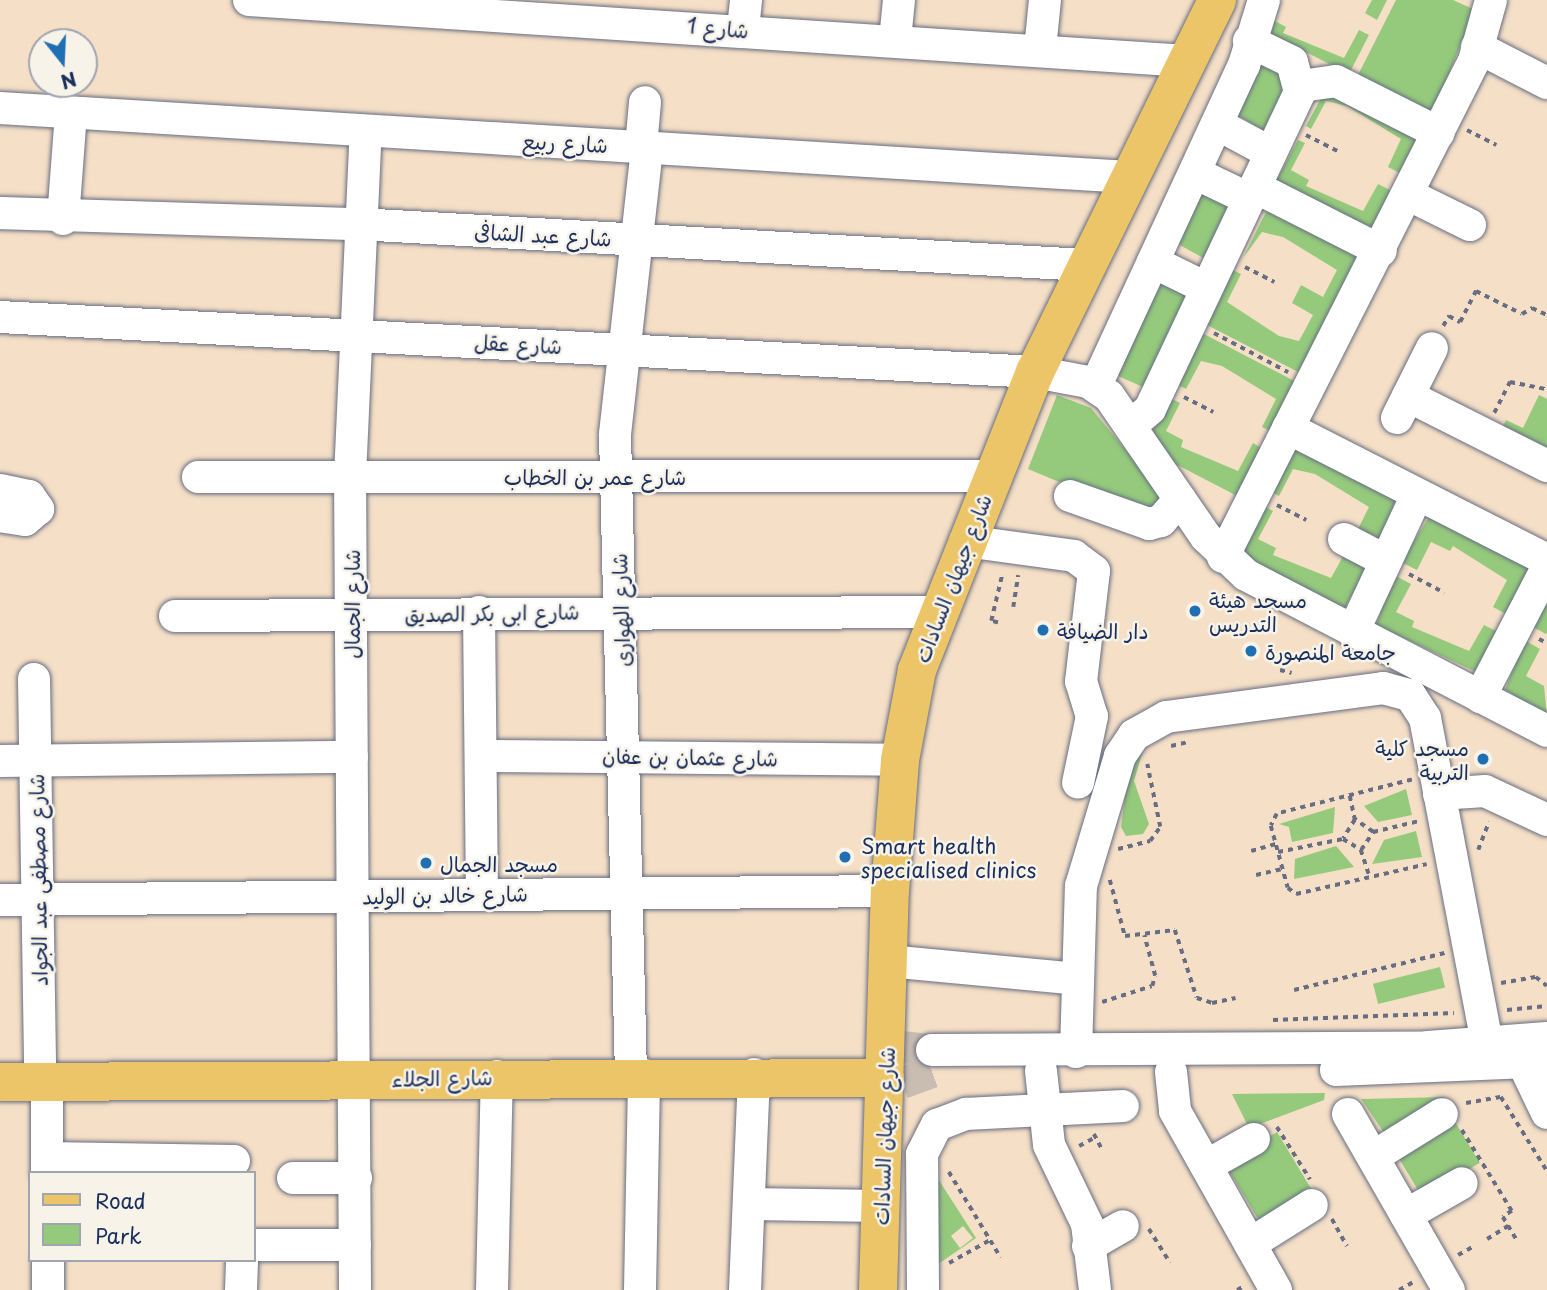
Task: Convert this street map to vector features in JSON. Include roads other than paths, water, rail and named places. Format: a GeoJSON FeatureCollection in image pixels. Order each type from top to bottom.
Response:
{"type":"FeatureCollection","features":[{"type":"Feature","properties":{"kind":"main road","name":"شارع جيهان السادات"},"geometry":{"type":"LineString","coordinates":[[878,1290],[881,1206],[892,1067],[888,961],[890,891],[900,760],[935,612],[1035,372],[1085,265],[1217,0]]}},
{"type":"Feature","properties":{"kind":"main road","name":"شارع الجلاء"},"geometry":{"type":"LineString","coordinates":[[0,1082],[754,1074],[892,1067]]}},
{"type":"Feature","properties":{"kind":"street","name":"شارع 1"},"geometry":{"type":"LineString","coordinates":[[249,0],[745,14],[895,40],[1187,61]]}},
{"type":"Feature","properties":{"kind":"street"},"geometry":{"type":"LineString","coordinates":[[895,40],[899,0]]}},
{"type":"Feature","properties":{"kind":"street"},"geometry":{"type":"LineString","coordinates":[[1040,49],[1045,0]]}},
{"type":"Feature","properties":{"kind":"street"},"geometry":{"type":"LineString","coordinates":[[1264,0],[1217,124],[1096,385],[1130,426],[1223,556],[1258,583],[1547,731]]}},
{"type":"Feature","properties":{"kind":"street"},"geometry":{"type":"LineString","coordinates":[[1223,556],[1439,133],[1477,47],[1487,1]]}},
{"type":"Feature","properties":{"kind":"street"},"geometry":{"type":"LineString","coordinates":[[1130,426],[1150,409],[1301,86],[1293,62],[1249,41]]}},
{"type":"Feature","properties":{"kind":"street"},"geometry":{"type":"LineString","coordinates":[[1477,47],[1547,83]]}},
{"type":"Feature","properties":{"kind":"street"},"geometry":{"type":"LineString","coordinates":[[1301,86],[1336,81],[1439,133]]}},
{"type":"Feature","properties":{"kind":"street","name":"شارع الهوارى"},"geometry":{"type":"LineString","coordinates":[[640,1290],[638,1075],[627,892],[621,610],[615,476],[623,349],[644,147],[645,102]]}},
{"type":"Feature","properties":{"kind":"street","name":"شارع ربيع"},"geometry":{"type":"LineString","coordinates":[[0,108],[1129,177]]}},
{"type":"Feature","properties":{"kind":"street"},"geometry":{"type":"LineString","coordinates":[[64,219],[71,113]]}},
{"type":"Feature","properties":{"kind":"street"},"geometry":{"type":"LineString","coordinates":[[1217,124],[1271,153]]}},
{"type":"Feature","properties":{"kind":"street","name":"شارع الجمال"},"geometry":{"type":"LineString","coordinates":[[355,1290],[357,1078],[350,477],[358,224],[366,131]]}},
{"type":"Feature","properties":{"kind":"street"},"geometry":{"type":"LineString","coordinates":[[1195,173],[1252,193],[1381,251]]}},
{"type":"Feature","properties":{"kind":"street"},"geometry":{"type":"LineString","coordinates":[[1409,195],[1470,225]]}},
{"type":"Feature","properties":{"kind":"street","name":"شارع عبد الشافى"},"geometry":{"type":"LineString","coordinates":[[0,212],[64,219],[358,224],[1085,265]]}},
{"type":"Feature","properties":{"kind":"street"},"geometry":{"type":"LineString","coordinates":[[1153,262],[1206,288]]}},
{"type":"Feature","properties":{"kind":"street","name":"شارع عقل"},"geometry":{"type":"LineString","coordinates":[[0,317],[1035,372],[1096,385]]}},
{"type":"Feature","properties":{"kind":"street"},"geometry":{"type":"LineString","coordinates":[[1433,348],[1403,407],[1483,433],[1547,466]]}},
{"type":"Feature","properties":{"kind":"street"},"geometry":{"type":"LineString","coordinates":[[1288,428],[1547,560]]}},
{"type":"Feature","properties":{"kind":"street","name":"شارع عمر بن الخطاب"},"geometry":{"type":"LineString","coordinates":[[198,477],[992,476]]}},
{"type":"Feature","properties":{"kind":"street"},"geometry":{"type":"LineString","coordinates":[[0,490],[29,496],[38,509],[26,520],[0,516]]}},
{"type":"Feature","properties":{"kind":"street"},"geometry":{"type":"LineString","coordinates":[[1353,632],[1417,495]]}},
{"type":"Feature","properties":{"kind":"street"},"geometry":{"type":"LineString","coordinates":[[1070,496],[1149,524],[1161,521],[1180,499]]}},
{"type":"Feature","properties":{"kind":"street"},"geometry":{"type":"LineString","coordinates":[[1344,539],[1386,561]]}},
{"type":"Feature","properties":{"kind":"street"},"geometry":{"type":"LineString","coordinates":[[965,541],[1074,556],[1094,571],[1080,681],[1092,716],[1078,783]]}},
{"type":"Feature","properties":{"kind":"street"},"geometry":{"type":"LineString","coordinates":[[1480,697],[1547,568]]}},
{"type":"Feature","properties":{"kind":"street","name":"شارع ابى بكر الصديق"},"geometry":{"type":"LineString","coordinates":[[175,616],[621,610],[935,612]]}},
{"type":"Feature","properties":{"kind":"street"},"geometry":{"type":"LineString","coordinates":[[480,612],[482,894]]}},
{"type":"Feature","properties":{"kind":"street","name":"شارع مصطفى عبد الجواد"},"geometry":{"type":"LineString","coordinates":[[34,679],[37,899],[47,1165]]}},
{"type":"Feature","properties":{"kind":"street"},"geometry":{"type":"LineString","coordinates":[[1076,1052],[1076,922],[1086,868],[1120,756],[1143,727],[1166,717],[1392,688],[1422,709],[1487,1044]]}},
{"type":"Feature","properties":{"kind":"street","name":"شارع عثمان بن عفان"},"geometry":{"type":"LineString","coordinates":[[481,756],[624,755],[900,760]]}},
{"type":"Feature","properties":{"kind":"street"},"geometry":{"type":"LineString","coordinates":[[0,761],[352,757]]}},
{"type":"Feature","properties":{"kind":"street"},"geometry":{"type":"LineString","coordinates":[[1439,794],[1474,789],[1547,820]]}},
{"type":"Feature","properties":{"kind":"street","name":"شارع خالد بن الوليد"},"geometry":{"type":"LineString","coordinates":[[0,900],[890,891]]}},
{"type":"Feature","properties":{"kind":"street"},"geometry":{"type":"LineString","coordinates":[[888,961],[1077,994]]}},
{"type":"Feature","properties":{"kind":"street"},"geometry":{"type":"LineString","coordinates":[[932,1061],[991,1060],[1076,1052],[1171,1072],[1428,1058],[1487,1044],[1547,1038]]}},
{"type":"Feature","properties":{"kind":"street"},"geometry":{"type":"LineString","coordinates":[[991,1060],[1041,1071],[1118,1062],[1428,1058],[1536,1063],[1547,1113]]}},
{"type":"Feature","properties":{"kind":"street"},"geometry":{"type":"LineString","coordinates":[[1041,1071],[1044,1110],[1054,1160],[1087,1224],[1094,1290]]}},
{"type":"Feature","properties":{"kind":"street"},"geometry":{"type":"LineString","coordinates":[[1171,1072],[1175,1111],[1276,1290]]}},
{"type":"Feature","properties":{"kind":"street"},"geometry":{"type":"LineString","coordinates":[[745,1290],[754,1074]]}},
{"type":"Feature","properties":{"kind":"street"},"geometry":{"type":"LineString","coordinates":[[492,1290],[496,1076]]}},
{"type":"Feature","properties":{"kind":"street"},"geometry":{"type":"LineString","coordinates":[[922,1285],[927,1138],[958,1115],[1123,1106]]}},
{"type":"Feature","properties":{"kind":"street"},"geometry":{"type":"LineString","coordinates":[[1373,1157],[1448,1106]]}},
{"type":"Feature","properties":{"kind":"street"},"geometry":{"type":"LineString","coordinates":[[1348,1114],[1449,1290]]}},
{"type":"Feature","properties":{"kind":"street"},"geometry":{"type":"LineString","coordinates":[[1206,1166],[1254,1139]]}},
{"type":"Feature","properties":{"kind":"street"},"geometry":{"type":"LineString","coordinates":[[47,1165],[234,1161]]}},
{"type":"Feature","properties":{"kind":"street"},"geometry":{"type":"LineString","coordinates":[[292,1178],[356,1178]]}},
{"type":"Feature","properties":{"kind":"street"},"geometry":{"type":"LineString","coordinates":[[1406,1215],[1462,1183]]}},
{"type":"Feature","properties":{"kind":"street"},"geometry":{"type":"LineString","coordinates":[[1250,1244],[1318,1202]]}},
{"type":"Feature","properties":{"kind":"street"},"geometry":{"type":"LineString","coordinates":[[749,1205],[881,1206]]}},
{"type":"Feature","properties":{"kind":"street"},"geometry":{"type":"LineString","coordinates":[[1088,1246],[1123,1226]]}},
{"type":"Feature","properties":{"kind":"street"},"geometry":{"type":"LineString","coordinates":[[256,1245],[355,1245]]}},
{"type":"Feature","properties":{"kind":"street"},"geometry":{"type":"LineString","coordinates":[[48,1262],[48,1290]]}},
{"type":"Feature","properties":{"kind":"street"},"geometry":{"type":"LineString","coordinates":[[241,1290],[242,1262]]}},
{"type":"Feature","properties":{"kind":"tunnel"},"geometry":{"type":"LineString","coordinates":[[901,1047],[932,1050]]}},
{"type":"Feature","properties":{"kind":"tunnel"},"geometry":{"type":"LineString","coordinates":[[902,1083],[933,1072]]}},
{"type":"Feature","properties":{"kind":"place","name":"مسجد هيئة التدريس"},"geometry":{"type":"Point","coordinates":[1195,611]}},
{"type":"Feature","properties":{"kind":"place","name":"دار الضيافة"},"geometry":{"type":"Point","coordinates":[1043,630]}},
{"type":"Feature","properties":{"kind":"place","name":"جامعة المنصورة"},"geometry":{"type":"Point","coordinates":[1251,651]}},
{"type":"Feature","properties":{"kind":"place","name":"مسجد كلية التربية"},"geometry":{"type":"Point","coordinates":[1483,759]}},
{"type":"Feature","properties":{"kind":"place","name":"Smart health specialised clinics"},"geometry":{"type":"Point","coordinates":[845,857]}},
{"type":"Feature","properties":{"kind":"place","name":"مسجد الجمال"},"geometry":{"type":"Point","coordinates":[426,863]}}]}
